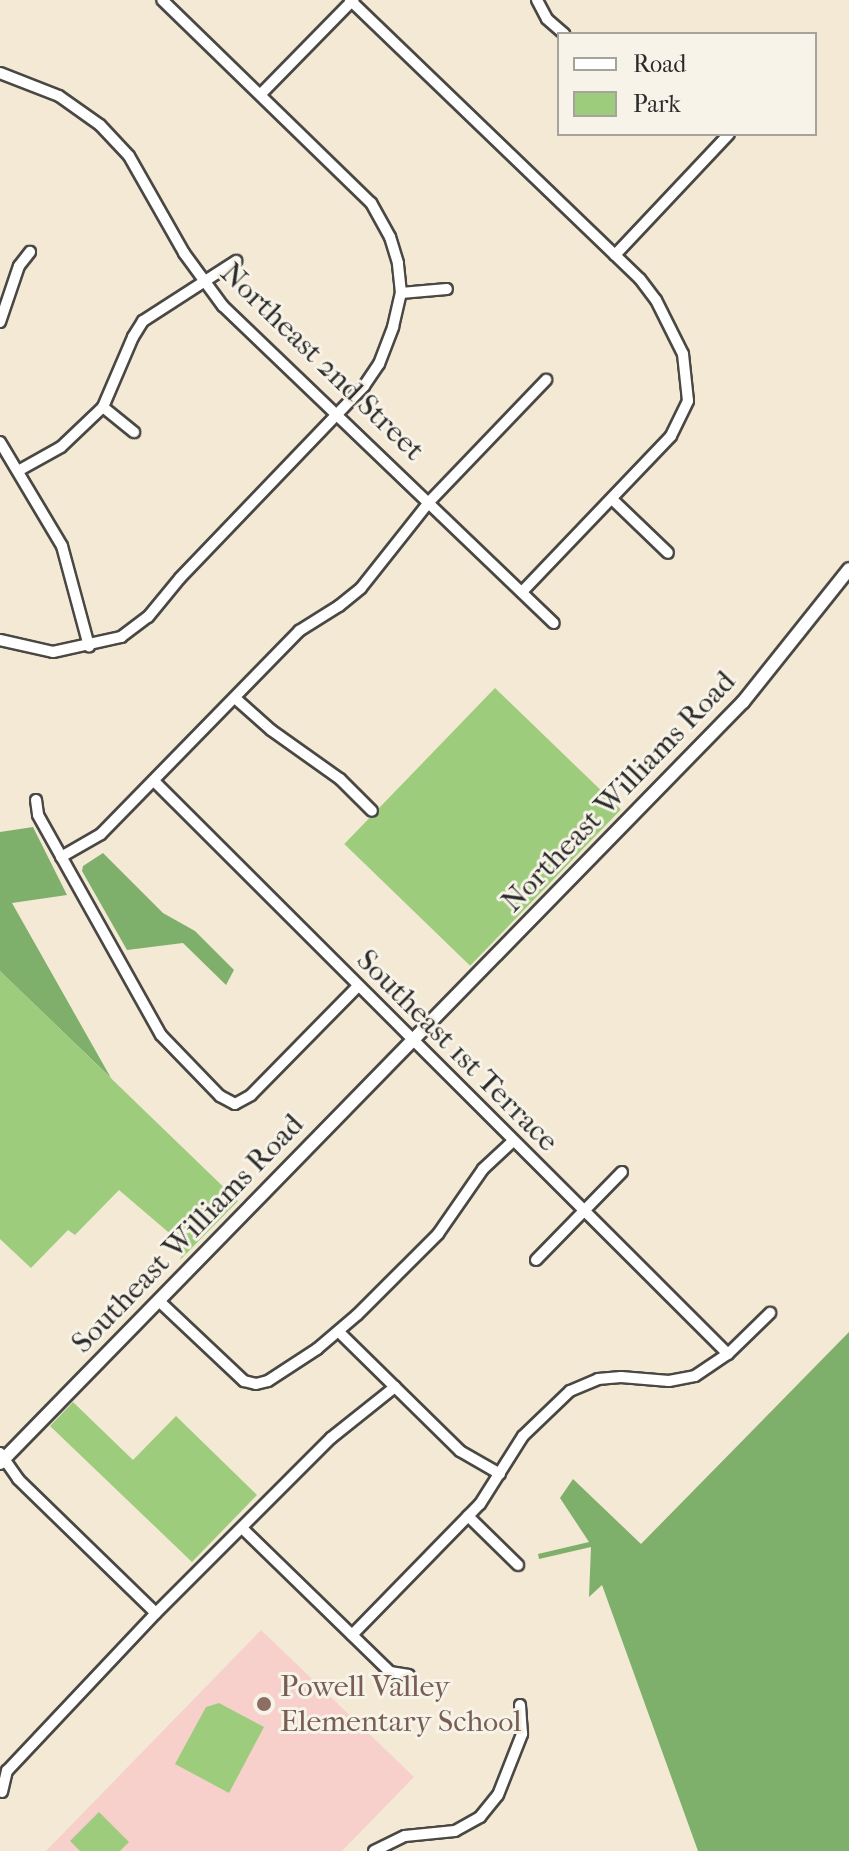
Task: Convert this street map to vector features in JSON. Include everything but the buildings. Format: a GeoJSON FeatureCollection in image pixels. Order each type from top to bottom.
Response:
{"type":"FeatureCollection","features":[{"type":"Feature","properties":{"kind":"street"},"geometry":{"type":"LineString","coordinates":[[0,640],[53,652],[121,637],[148,617],[364,386],[390,340],[401,293],[394,250],[371,203],[162,0]]}},
{"type":"Feature","properties":{"kind":"street"},"geometry":{"type":"LineString","coordinates":[[537,0],[547,19],[562,32]]}},
{"type":"Feature","properties":{"kind":"street"},"geometry":{"type":"LineString","coordinates":[[261,94],[352,1],[615,255],[656,300],[683,354],[688,401],[671,436],[522,592]]}},
{"type":"Feature","properties":{"kind":"street","name":"Northeast 2nd Street"},"geometry":{"type":"LineString","coordinates":[[0,73],[38,85],[70,102],[116,140],[144,180],[204,283],[223,306],[430,501],[553,623]]}},
{"type":"Feature","properties":{"kind":"street"},"geometry":{"type":"LineString","coordinates":[[615,255],[727,136]]}},
{"type":"Feature","properties":{"kind":"street"},"geometry":{"type":"LineString","coordinates":[[0,322],[19,266],[30,252]]}},
{"type":"Feature","properties":{"kind":"street"},"geometry":{"type":"LineString","coordinates":[[18,471],[61,447],[103,407],[143,321],[236,261]]}},
{"type":"Feature","properties":{"kind":"street"},"geometry":{"type":"LineString","coordinates":[[401,293],[447,289]]}},
{"type":"Feature","properties":{"kind":"street"},"geometry":{"type":"LineString","coordinates":[[61,857],[101,834],[299,631],[361,588],[430,501],[546,380]]}},
{"type":"Feature","properties":{"kind":"street"},"geometry":{"type":"LineString","coordinates":[[103,407],[134,432]]}},
{"type":"Feature","properties":{"kind":"street"},"geometry":{"type":"LineString","coordinates":[[0,442],[62,546],[89,646]]}},
{"type":"Feature","properties":{"kind":"street"},"geometry":{"type":"LineString","coordinates":[[613,500],[668,553]]}},
{"type":"Feature","properties":{"kind":"street","name":"Northeast Williams Road"},"geometry":{"type":"LineString","coordinates":[[413,1040],[743,702],[849,569]]}},
{"type":"Feature","properties":{"kind":"street"},"geometry":{"type":"LineString","coordinates":[[235,698],[271,730],[340,779],[372,811]]}},
{"type":"Feature","properties":{"kind":"street","name":"Southeast 1st Terrace"},"geometry":{"type":"LineString","coordinates":[[154,781],[728,1354]]}},
{"type":"Feature","properties":{"kind":"street"},"geometry":{"type":"LineString","coordinates":[[36,800],[38,815],[161,1035],[220,1096],[235,1104],[251,1095],[358,986]]}},
{"type":"Feature","properties":{"kind":"street","name":"Southeast Williams Road"},"geometry":{"type":"LineString","coordinates":[[1,1459],[413,1040]]}},
{"type":"Feature","properties":{"kind":"street"},"geometry":{"type":"LineString","coordinates":[[159,1301],[235,1374],[256,1384],[268,1381],[339,1332],[438,1234],[483,1169],[513,1141]]}},
{"type":"Feature","properties":{"kind":"street"},"geometry":{"type":"LineString","coordinates":[[536,1260],[622,1172]]}},
{"type":"Feature","properties":{"kind":"street"},"geometry":{"type":"LineString","coordinates":[[352,1635],[468,1516],[500,1474],[523,1436],[570,1391],[598,1379],[621,1377],[669,1381],[695,1376],[728,1354],[770,1313]]}},
{"type":"Feature","properties":{"kind":"street"},"geometry":{"type":"LineString","coordinates":[[339,1332],[460,1451],[500,1474]]}},
{"type":"Feature","properties":{"kind":"street"},"geometry":{"type":"LineString","coordinates":[[2,1792],[7,1771],[156,1613],[331,1438],[395,1387]]}},
{"type":"Feature","properties":{"kind":"street"},"geometry":{"type":"LineString","coordinates":[[1,1459],[156,1613]]}},
{"type":"Feature","properties":{"kind":"street"},"geometry":{"type":"LineString","coordinates":[[468,1516],[518,1565]]}},
{"type":"Feature","properties":{"kind":"street"},"geometry":{"type":"LineString","coordinates":[[242,1528],[390,1672],[409,1675]]}},
{"type":"Feature","properties":{"kind":"street"},"geometry":{"type":"LineString","coordinates":[[374,1851],[405,1836],[455,1831],[486,1811],[498,1795],[522,1734],[520,1705]]}},
{"type":"Feature","properties":{"kind":"shaded area","name":"Powell Valley Elementary School"},"geometry":{"type":"Polygon","coordinates":[[[261,1630],[414,1777],[342,1851],[46,1851],[261,1630]]]}},
{"type":"Feature","properties":{"kind":"green space"},"geometry":{"type":"Polygon","coordinates":[[[495,688],[621,810],[470,966],[344,844],[495,688]]]}},
{"type":"Feature","properties":{"kind":"green space"},"geometry":{"type":"Polygon","coordinates":[[[33,827],[67,895],[12,903],[111,1078],[0,971],[0,832],[33,827]]]}},
{"type":"Feature","properties":{"kind":"green space"},"geometry":{"type":"Polygon","coordinates":[[[103,853],[163,913],[195,931],[234,970],[226,985],[183,943],[127,950],[82,871],[83,866],[103,853]]]}},
{"type":"Feature","properties":{"kind":"green space"},"geometry":{"type":"Polygon","coordinates":[[[0,971],[238,1201],[180,1260],[184,1251],[181,1243],[119,1190],[75,1235],[68,1230],[31,1268],[0,1239],[0,971]]]}},
{"type":"Feature","properties":{"kind":"green space"},"geometry":{"type":"Polygon","coordinates":[[[849,1332],[849,1851],[698,1851],[602,1585],[589,1597],[591,1547],[539,1559],[538,1554],[589,1542],[560,1498],[573,1479],[641,1544],[849,1332]]]}},
{"type":"Feature","properties":{"kind":"green space"},"geometry":{"type":"Polygon","coordinates":[[[73,1402],[133,1460],[176,1416],[257,1495],[192,1562],[50,1426],[73,1402]]]}},
{"type":"Feature","properties":{"kind":"green space"},"geometry":{"type":"Polygon","coordinates":[[[219,1703],[264,1727],[229,1793],[175,1764],[206,1707],[219,1703]]]}},
{"type":"Feature","properties":{"kind":"green space"},"geometry":{"type":"Polygon","coordinates":[[[99,1812],[129,1842],[120,1851],[80,1851],[70,1841],[99,1812]]]}},
{"type":"Feature","properties":{"kind":"place","name":"Powell Valley Elementary School"},"geometry":{"type":"Point","coordinates":[264,1704]}}]}
